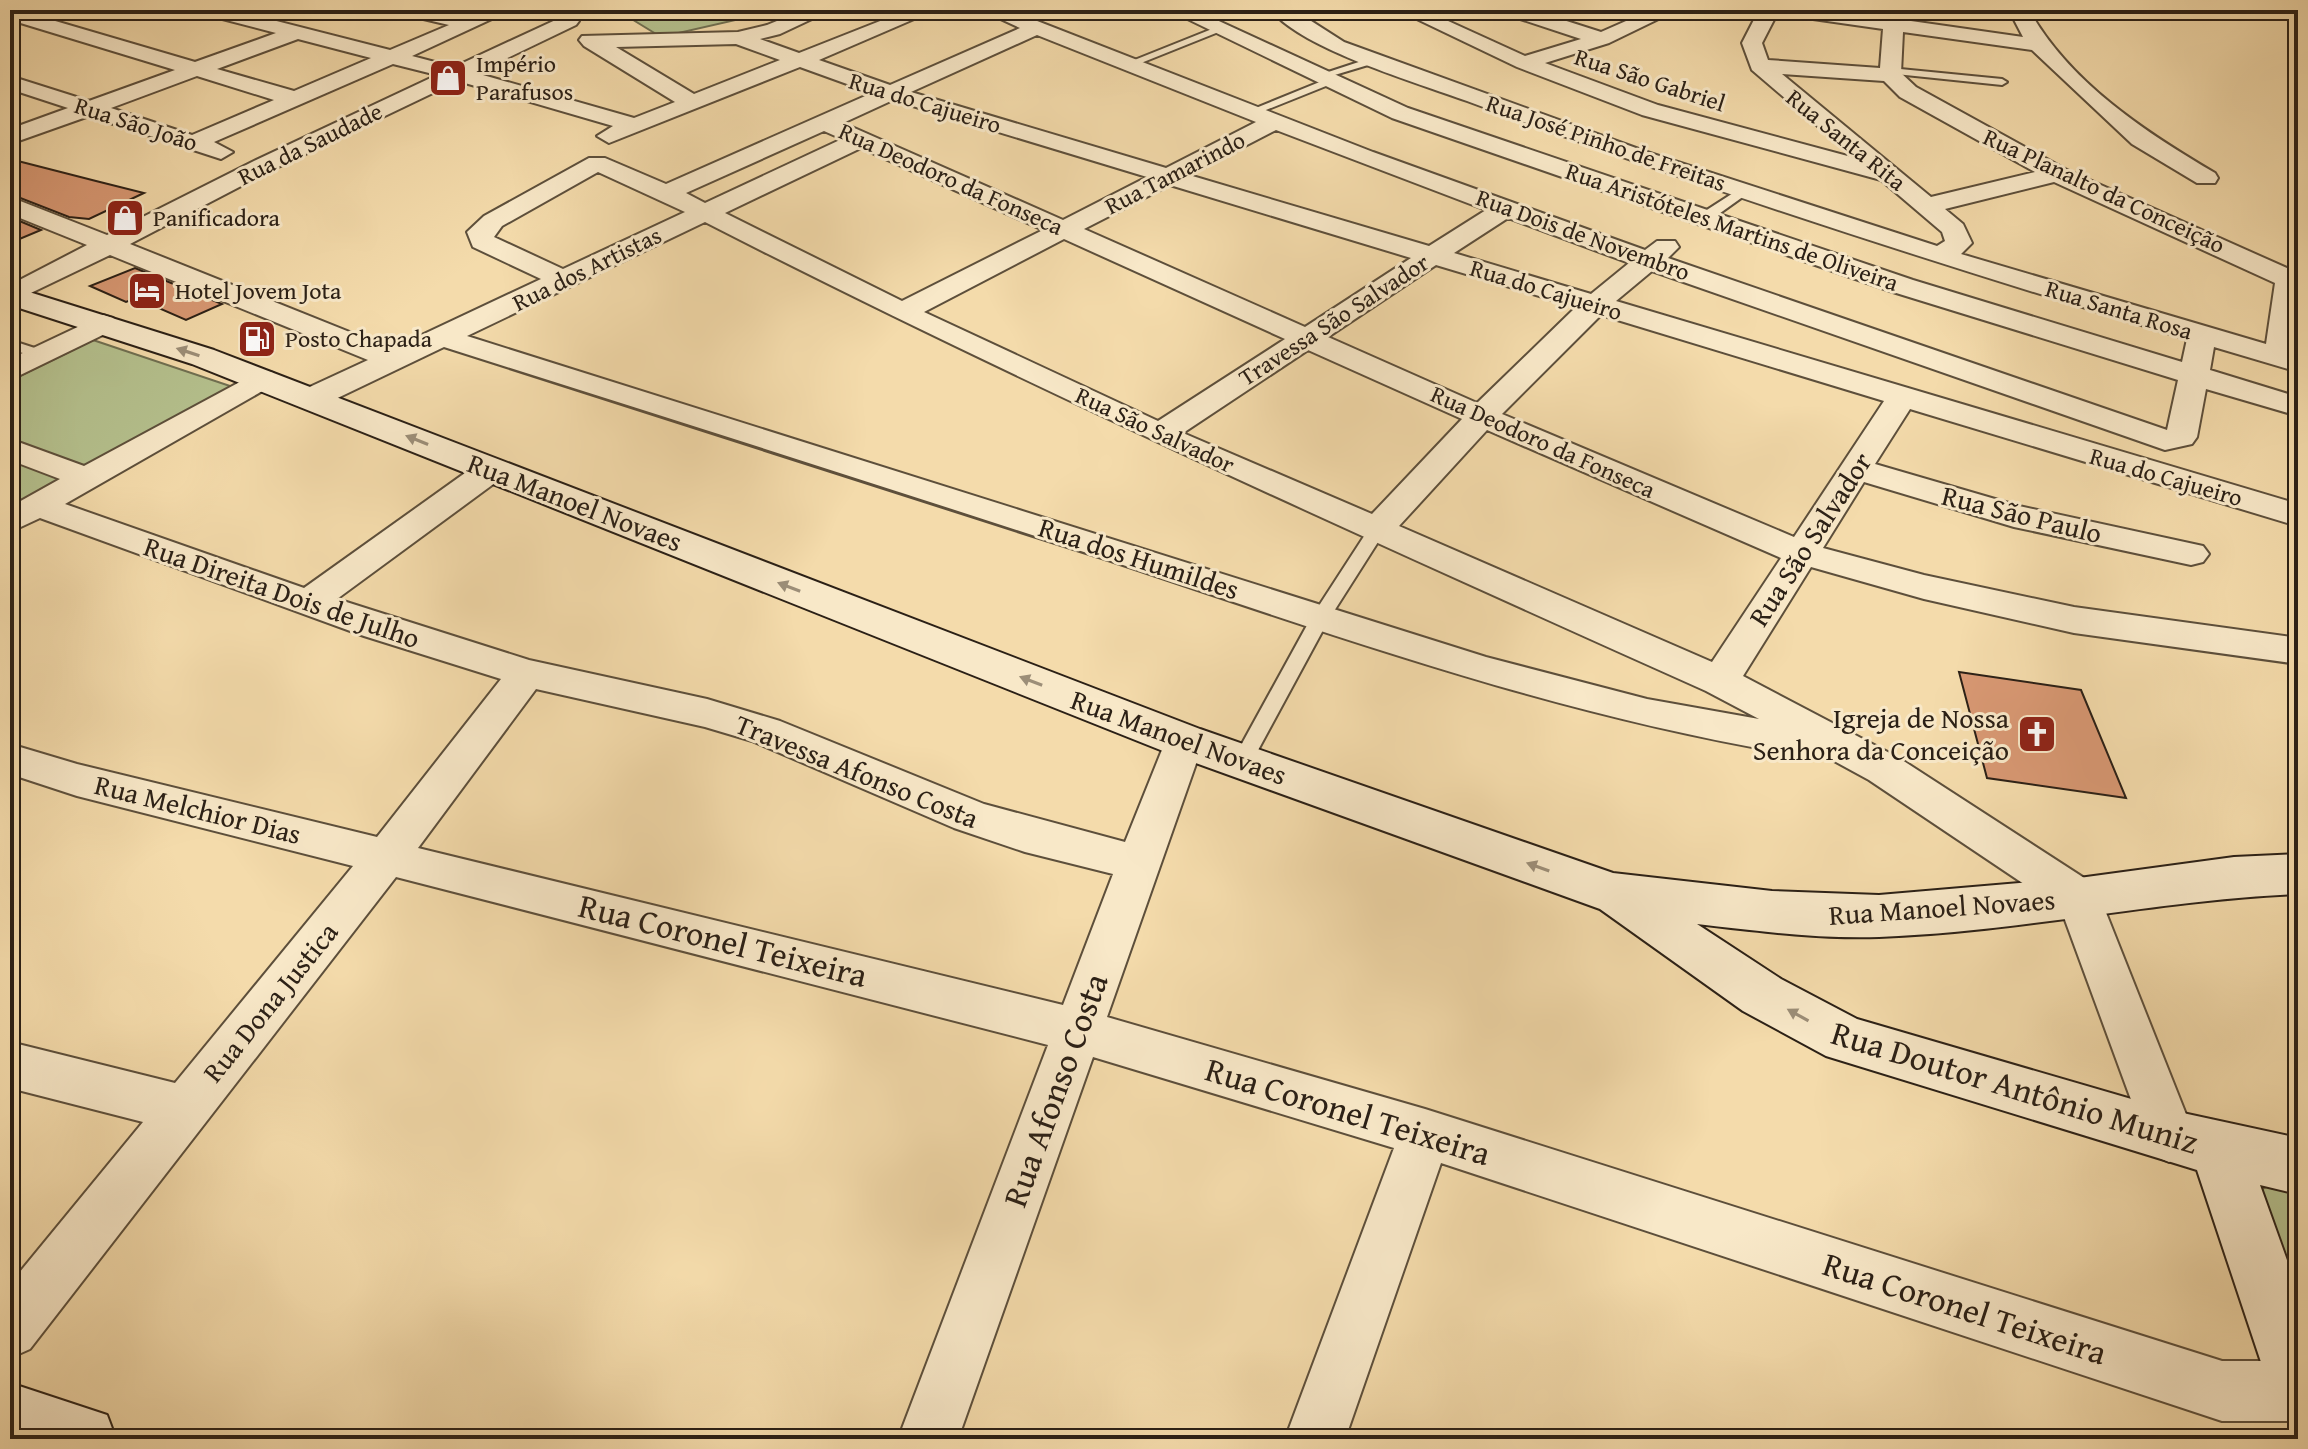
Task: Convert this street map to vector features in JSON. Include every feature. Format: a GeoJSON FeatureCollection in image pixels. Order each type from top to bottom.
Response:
{"type":"FeatureCollection","features":[{"type":"Feature","properties":{"kind":"street"},"geometry":{"type":"LineString","coordinates":[[16,18],[43,10]]}},
{"type":"Feature","properties":{"kind":"street"},"geometry":{"type":"LineString","coordinates":[[210,10],[456,74],[634,125]]}},
{"type":"Feature","properties":{"kind":"street"},"geometry":{"type":"LineString","coordinates":[[409,10],[467,23]]}},
{"type":"Feature","properties":{"kind":"street"},"geometry":{"type":"LineString","coordinates":[[195,142],[501,10]]}},
{"type":"Feature","properties":{"kind":"street"},"geometry":{"type":"LineString","coordinates":[[738,38],[773,30],[821,10]]}},
{"type":"Feature","properties":{"kind":"street"},"geometry":{"type":"LineString","coordinates":[[564,280],[482,241],[480,232],[493,221],[597,163],[592,157],[597,145],[634,125],[925,10]]}},
{"type":"Feature","properties":{"kind":"street","name":"Rua Dois de Novembro"},"geometry":{"type":"LineString","coordinates":[[991,10],[1365,157],[1941,365],[2165,440],[2181,437],[2191,375]]}},
{"type":"Feature","properties":{"kind":"street","name":"Rua Aristóteles Martins de Oliveira"},"geometry":{"type":"LineString","coordinates":[[1179,10],[1221,18],[1323,79],[1400,113],[1957,303],[2298,407]]}},
{"type":"Feature","properties":{"kind":"street","name":"Rua São Gabriel"},"geometry":{"type":"LineString","coordinates":[[1408,10],[1524,63],[1650,110],[1886,174]]}},
{"type":"Feature","properties":{"kind":"street"},"geometry":{"type":"LineString","coordinates":[[1512,10],[1602,39]]}},
{"type":"Feature","properties":{"kind":"street"},"geometry":{"type":"LineString","coordinates":[[1609,10],[1643,21]]}},
{"type":"Feature","properties":{"kind":"street"},"geometry":{"type":"LineString","coordinates":[[1524,63],[1602,39],[1667,10]]}},
{"type":"Feature","properties":{"kind":"street"},"geometry":{"type":"LineString","coordinates":[[1792,10],[1893,18],[2038,45]]}},
{"type":"Feature","properties":{"kind":"street"},"geometry":{"type":"LineString","coordinates":[[2019,10],[2038,45],[2140,139],[2206,178]]}},
{"type":"Feature","properties":{"kind":"street","name":"Rua Santa Rita"},"geometry":{"type":"LineString","coordinates":[[1758,13],[1752,43],[1759,66],[1927,206],[1959,238],[1959,243],[1941,256]]}},
{"type":"Feature","properties":{"kind":"street","name":"Rua da Saudade"},"geometry":{"type":"LineString","coordinates":[[10,295],[262,166],[456,74],[564,15],[591,42],[691,102]]}},
{"type":"Feature","properties":{"kind":"street","name":"Rua José Pinho de Freitas"},"geometry":{"type":"LineString","coordinates":[[1280,16],[1337,46],[1639,157],[1941,256]]}},
{"type":"Feature","properties":{"kind":"street"},"geometry":{"type":"LineString","coordinates":[[16,18],[292,98]]}},
{"type":"Feature","properties":{"kind":"street"},"geometry":{"type":"LineString","coordinates":[[1759,66],[1890,73],[1893,18]]}},
{"type":"Feature","properties":{"kind":"street"},"geometry":{"type":"LineString","coordinates":[[666,193],[1035,29]]}},
{"type":"Feature","properties":{"kind":"street"},"geometry":{"type":"LineString","coordinates":[[10,137],[296,33]]}},
{"type":"Feature","properties":{"kind":"street","name":"Rua do Cajueiro"},"geometry":{"type":"LineString","coordinates":[[591,42],[738,38],[891,93],[1915,403],[2294,514]]}},
{"type":"Feature","properties":{"kind":"street","name":"Rua Planalto da Conceição"},"geometry":{"type":"LineString","coordinates":[[1890,73],[1928,104],[2056,174],[2195,234],[2294,282]]}},
{"type":"Feature","properties":{"kind":"street","name":"Rua São João"},"geometry":{"type":"LineString","coordinates":[[10,82],[262,166]]}},
{"type":"Feature","properties":{"kind":"street","name":"Rua Tamarindo"},"geometry":{"type":"LineString","coordinates":[[902,312],[1167,176],[1264,116]]}},
{"type":"Feature","properties":{"kind":"street","name":"Rua Deodoro da Fonseca"},"geometry":{"type":"LineString","coordinates":[[823,122],[1483,417],[1800,553],[1924,587],[2074,620],[2298,651]]}},
{"type":"Feature","properties":{"kind":"street","name":"Rua dos Artistas"},"geometry":{"type":"LineString","coordinates":[[312,398],[445,338],[861,139]]}},
{"type":"Feature","properties":{"kind":"street","name":"Rua São Salvador"},"geometry":{"type":"LineString","coordinates":[[597,163],[706,212],[902,312],[1160,434],[1720,681],[1884,769],[2079,898]]}},
{"type":"Feature","properties":{"kind":"street"},"geometry":{"type":"LineString","coordinates":[[1927,206],[2056,174]]}},
{"type":"Feature","properties":{"kind":"street"},"geometry":{"type":"LineString","coordinates":[[10,205],[393,360]]}},
{"type":"Feature","properties":{"kind":"street","name":"Travessa São Salvador"},"geometry":{"type":"LineString","coordinates":[[1160,434],[1507,207]]}},
{"type":"Feature","properties":{"kind":"street"},"geometry":{"type":"LineString","coordinates":[[1376,531],[1483,417],[1596,305],[1704,218]]}},
{"type":"Feature","properties":{"kind":"street","name":"Rua Santa Rosa"},"geometry":{"type":"LineString","coordinates":[[1941,256],[2289,360]]}},
{"type":"Feature","properties":{"kind":"street"},"geometry":{"type":"LineString","coordinates":[[2289,360],[2294,282]]}},
{"type":"Feature","properties":{"kind":"street","name":"Rua Manoel Novaes"},"geometry":{"type":"LineString","coordinates":[[10,295],[262,379],[1184,741],[1612,893],[1833,916],[1879,916],[2079,898],[2234,877],[2298,874]]}},
{"type":"Feature","properties":{"kind":"street","name":"Rua São Salvador"},"geometry":{"type":"LineString","coordinates":[[1720,681],[1855,469],[1915,403],[1941,365],[1957,303]]}},
{"type":"Feature","properties":{"kind":"street"},"geometry":{"type":"LineString","coordinates":[[10,371],[103,324]]}},
{"type":"Feature","properties":{"kind":"street"},"geometry":{"type":"LineString","coordinates":[[2148,363],[2164,324]]}},
{"type":"Feature","properties":{"kind":"street"},"geometry":{"type":"LineString","coordinates":[[2191,375],[2202,335]]}},
{"type":"Feature","properties":{"kind":"street","name":"Rua dos Humildes"},"geometry":{"type":"LineString","coordinates":[[445,338],[909,483],[1320,618],[1550,687],[1721,730],[1841,746]]}},
{"type":"Feature","properties":{"kind":"street"},"geometry":{"type":"LineString","coordinates":[[24,514],[262,379]]}},
{"type":"Feature","properties":{"kind":"street"},"geometry":{"type":"LineString","coordinates":[[10,449],[89,479]]}},
{"type":"Feature","properties":{"kind":"street","name":"Rua São Paulo"},"geometry":{"type":"LineString","coordinates":[[1855,469],[2014,516],[2191,554]]}},
{"type":"Feature","properties":{"kind":"street"},"geometry":{"type":"LineString","coordinates":[[308,603],[491,470]]}},
{"type":"Feature","properties":{"kind":"street","name":"Rua Direita Dois de Julho"},"geometry":{"type":"LineString","coordinates":[[24,514],[527,673]]}},
{"type":"Feature","properties":{"kind":"street","name":"Rua Dona Justica"},"geometry":{"type":"LineString","coordinates":[[10,1329],[388,855],[527,673]]}},
{"type":"Feature","properties":{"kind":"street","name":"Travessa Afonso Costa"},"geometry":{"type":"LineString","coordinates":[[527,673],[707,713],[766,731],[969,816],[1025,835],[1138,863]]}},
{"type":"Feature","properties":{"kind":"street","name":"Rua Afonso Costa"},"geometry":{"type":"LineString","coordinates":[[928,1439],[1184,741]]}},
{"type":"Feature","properties":{"kind":"street","name":"Rua Melchior Dias"},"geometry":{"type":"LineString","coordinates":[[10,759],[77,780],[388,855]]}},
{"type":"Feature","properties":{"kind":"street","name":"Rua Coronel Teixeira"},"geometry":{"type":"LineString","coordinates":[[388,855],[1076,1030],[1425,1133],[2222,1391],[2298,1391]]}},
{"type":"Feature","properties":{"kind":"street","name":"Rua Doutor Antônio Muniz"},"geometry":{"type":"LineString","coordinates":[[1612,893],[1762,995],[1845,1039],[2194,1143],[2298,1166]]}},
{"type":"Feature","properties":{"kind":"street"},"geometry":{"type":"LineString","coordinates":[[2079,898],[2194,1143],[2298,1381]]}},
{"type":"Feature","properties":{"kind":"street"},"geometry":{"type":"LineString","coordinates":[[10,1065],[183,1109]]}},
{"type":"Feature","properties":{"kind":"street"},"geometry":{"type":"LineString","coordinates":[[1315,1439],[1425,1133]]}},
{"type":"Feature","properties":{"kind":"street"},"geometry":{"type":"LineString","coordinates":[[10,1416],[83,1439]]}},
{"type":"Feature","properties":{"kind":"lane"},"geometry":{"type":"LineString","coordinates":[[1280,16],[1357,10]]}},
{"type":"Feature","properties":{"kind":"lane"},"geometry":{"type":"LineString","coordinates":[[1127,65],[1221,18]]}},
{"type":"Feature","properties":{"kind":"lane"},"geometry":{"type":"LineString","coordinates":[[1264,116],[1323,79],[1374,60]]}},
{"type":"Feature","properties":{"kind":"lane"},"geometry":{"type":"LineString","coordinates":[[1890,73],[2002,82]]}},
{"type":"Feature","properties":{"kind":"lane"},"geometry":{"type":"LineString","coordinates":[[1704,218],[1745,191]]}},
{"type":"Feature","properties":{"kind":"lane"},"geometry":{"type":"LineString","coordinates":[[10,344],[42,355]]}},
{"type":"Feature","properties":{"kind":"lane"},"geometry":{"type":"LineString","coordinates":[[1243,760],[1320,618],[1376,531]]}},
{"type":"Feature","properties":{"kind":"green space"},"geometry":{"type":"Polygon","coordinates":[[[617,10],[779,10],[661,37],[617,10]]]}},
{"type":"Feature","properties":{"kind":"green space"},"geometry":{"type":"Polygon","coordinates":[[[93,340],[236,388],[10,517],[10,381],[93,340]]]}},
{"type":"Feature","properties":{"kind":"green space"},"geometry":{"type":"Polygon","coordinates":[[[2277,1181],[2298,1184],[2298,1330],[2245,1199],[2277,1181]]]}},
{"type":"Feature","properties":{"kind":"building"},"geometry":{"type":"Polygon","coordinates":[[[10,159],[144,193],[89,219],[69,217],[10,194],[10,159]]]}},
{"type":"Feature","properties":{"kind":"building"},"geometry":{"type":"Polygon","coordinates":[[[10,217],[41,230],[10,243],[10,217]]]}},
{"type":"Feature","properties":{"kind":"building","name":"Hotel Jovem Jota"},"geometry":{"type":"Polygon","coordinates":[[[135,268],[222,304],[186,320],[136,298],[126,302],[90,286],[135,268]]]}},
{"type":"Feature","properties":{"kind":"building","name":"Igreja de Nossa Senhora da Conceição"},"geometry":{"type":"Polygon","coordinates":[[[1959,672],[2081,690],[2126,798],[1987,778],[1959,672]]]}},
{"type":"Feature","properties":{"kind":"place","name":"Império Parafusos"},"geometry":{"type":"Point","coordinates":[448,78]}},
{"type":"Feature","properties":{"kind":"place","name":"Panificadora"},"geometry":{"type":"Point","coordinates":[125,218]}},
{"type":"Feature","properties":{"kind":"place","name":"Hotel Jovem Jota"},"geometry":{"type":"Point","coordinates":[147,291]}},
{"type":"Feature","properties":{"kind":"place","name":"Posto Chapada"},"geometry":{"type":"Point","coordinates":[257,339]}},
{"type":"Feature","properties":{"kind":"place","name":"Igreja de Nossa Senhora da Conceição"},"geometry":{"type":"Point","coordinates":[2037,734]}}]}
